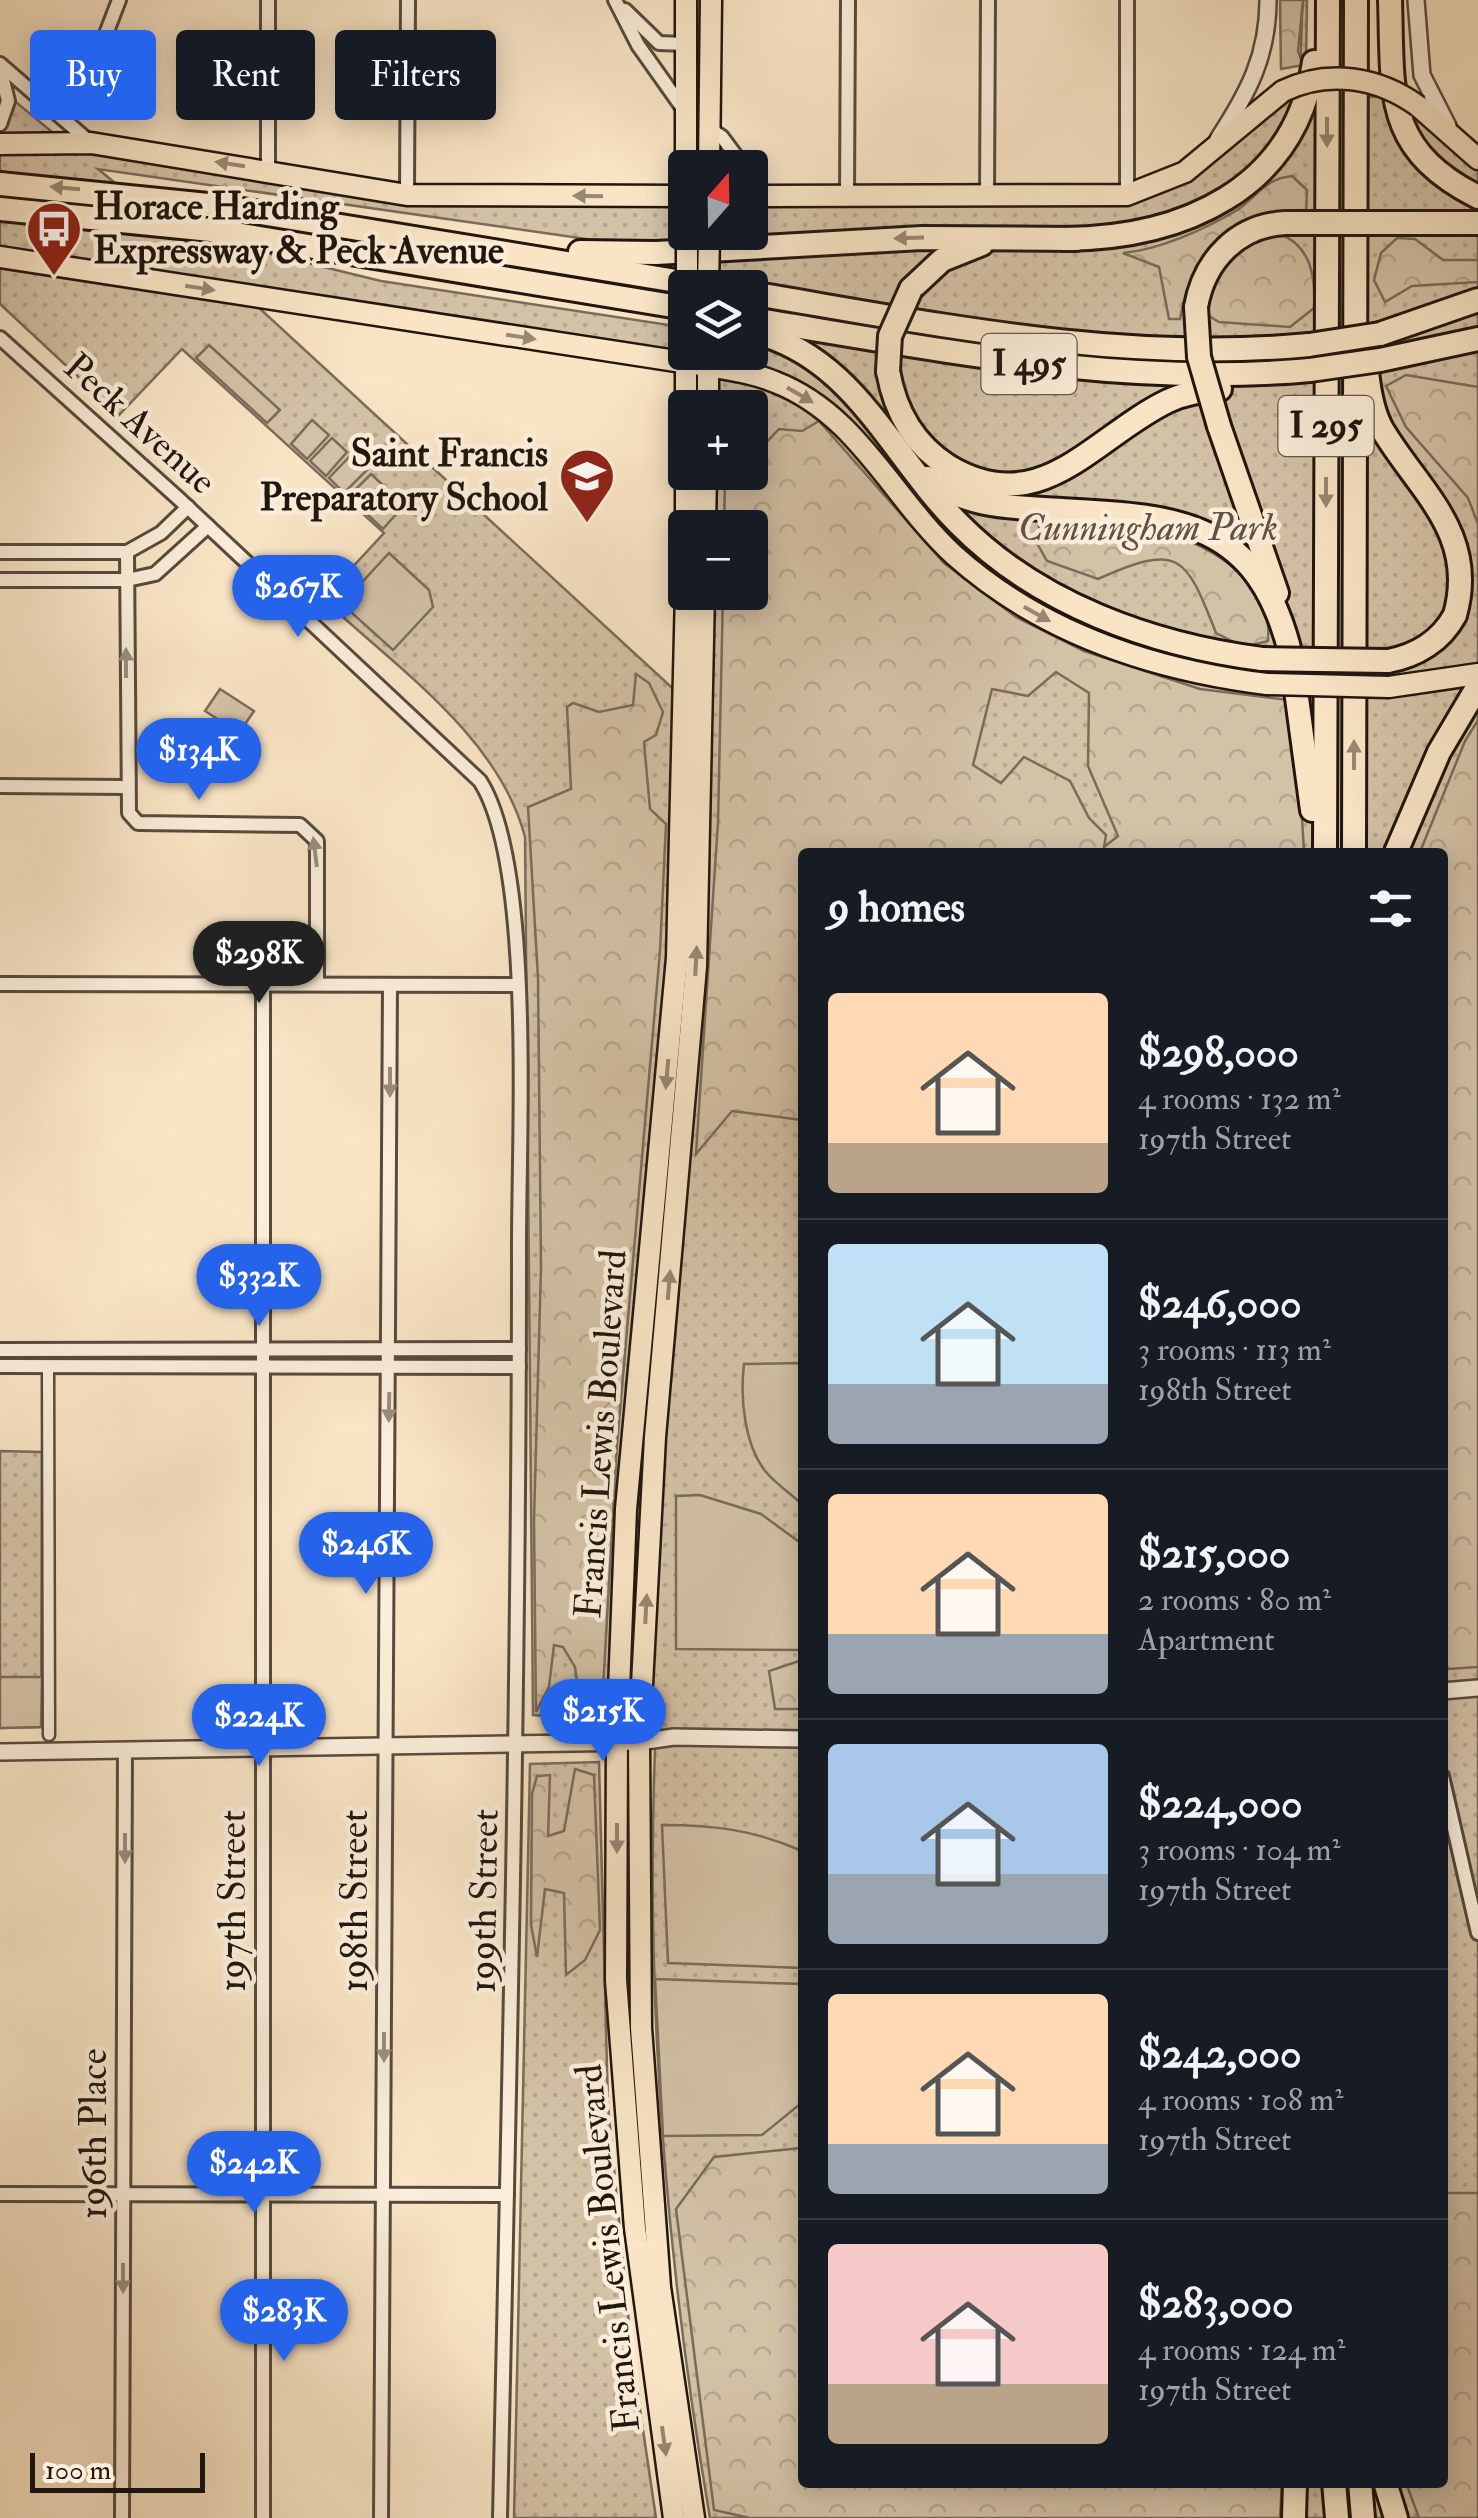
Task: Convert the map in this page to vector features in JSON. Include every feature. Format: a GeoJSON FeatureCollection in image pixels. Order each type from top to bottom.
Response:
{"type":"FeatureCollection","features":[{"type":"Feature","properties":{"kind":"highway"},"geometry":{"type":"LineString","coordinates":[[382,233],[630,254],[864,240],[1120,238],[1172,226],[1220,203],[1250,181],[1286,140],[1304,106],[1325,0]]}},
{"type":"Feature","properties":{"kind":"highway","name":"I 295"},"geometry":{"type":"LineString","coordinates":[[1325,0],[1325,848]]}},
{"type":"Feature","properties":{"kind":"highway","name":"I 295"},"geometry":{"type":"LineString","coordinates":[[1354,848],[1356,0]]}},
{"type":"Feature","properties":{"kind":"highway"},"geometry":{"type":"LineString","coordinates":[[1390,0],[1390,80],[1397,119],[1425,160],[1478,197]]}},
{"type":"Feature","properties":{"kind":"highway"},"geometry":{"type":"LineString","coordinates":[[0,184],[186,201],[668,281]]}},
{"type":"Feature","properties":{"kind":"highway"},"geometry":{"type":"LineString","coordinates":[[0,209],[181,226],[668,305]]}},
{"type":"Feature","properties":{"kind":"highway"},"geometry":{"type":"LineString","coordinates":[[1315,848],[1290,656],[1264,548],[1202,370],[1196,307],[1205,275],[1226,247],[1256,229],[1286,223],[1478,223]]}},
{"type":"Feature","properties":{"kind":"highway"},"geometry":{"type":"LineString","coordinates":[[1076,239],[978,245],[942,260],[911,288],[890,336],[888,372],[903,419],[925,449],[970,477],[1010,484],[1036,481],[1072,467],[1150,411],[1181,395],[1310,370]]}},
{"type":"Feature","properties":{"kind":"highway"},"geometry":{"type":"LineString","coordinates":[[768,336],[794,344],[819,358],[956,522],[997,558],[1042,588],[1139,631],[1262,658],[1388,662],[1418,652],[1445,630],[1462,599],[1468,566],[1455,520],[1394,448],[1375,416],[1356,263]]}},
{"type":"Feature","properties":{"kind":"highway"},"geometry":{"type":"LineString","coordinates":[[565,288],[668,312]]}},
{"type":"Feature","properties":{"kind":"highway","name":"I 495"},"geometry":{"type":"LineString","coordinates":[[768,296],[1110,348],[1209,351],[1309,345],[1478,312]]}},
{"type":"Feature","properties":{"kind":"highway"},"geometry":{"type":"LineString","coordinates":[[1380,334],[1478,300]]}},
{"type":"Feature","properties":{"kind":"highway","name":"I 495"},"geometry":{"type":"LineString","coordinates":[[768,321],[1108,373],[1209,376],[1310,370],[1478,339]]}},
{"type":"Feature","properties":{"kind":"highway"},"geometry":{"type":"LineString","coordinates":[[893,444],[933,482],[976,502],[1151,516],[1205,532],[1243,559],[1262,582],[1278,610],[1290,656]]}},
{"type":"Feature","properties":{"kind":"highway"},"geometry":{"type":"LineString","coordinates":[[1398,848],[1429,772],[1478,686]]}},
{"type":"Feature","properties":{"kind":"highway"},"geometry":{"type":"LineString","coordinates":[[1294,2518],[1295,2488]]}},
{"type":"Feature","properties":{"kind":"highway"},"geometry":{"type":"LineString","coordinates":[[1335,2488],[1338,2518]]}},
{"type":"Feature","properties":{"kind":"highway"},"geometry":{"type":"LineString","coordinates":[[1361,2488],[1364,2518]]}},
{"type":"Feature","properties":{"kind":"highway"},"geometry":{"type":"LineString","coordinates":[[1388,2488],[1396,2518]]}},
{"type":"Feature","properties":{"kind":"main road"},"geometry":{"type":"LineString","coordinates":[[685,150],[686,0]]}},
{"type":"Feature","properties":{"kind":"main road"},"geometry":{"type":"LineString","coordinates":[[710,0],[710,150]]}},
{"type":"Feature","properties":{"kind":"main road"},"geometry":{"type":"LineString","coordinates":[[768,196],[1127,195],[1172,180],[1208,155],[1261,105],[1283,91],[1318,80],[1355,79],[1388,88],[1418,106],[1476,157]]}},
{"type":"Feature","properties":{"kind":"main road"},"geometry":{"type":"LineString","coordinates":[[0,144],[91,143],[407,194],[668,196]]}},
{"type":"Feature","properties":{"kind":"main road"},"geometry":{"type":"LineString","coordinates":[[0,257],[668,355]]}},
{"type":"Feature","properties":{"kind":"main road"},"geometry":{"type":"LineString","coordinates":[[740,370],[775,382],[821,407],[860,443],[938,540],[982,578],[1030,610],[1132,655],[1200,674],[1267,684],[1389,687],[1478,674]]}},
{"type":"Feature","properties":{"kind":"main road","name":"Francis Lewis Boulevard"},"geometry":{"type":"LineString","coordinates":[[674,2518],[634,2228],[616,1980],[617,1741],[626,1510],[678,958],[686,610]]}},
{"type":"Feature","properties":{"kind":"main road","name":"Francis Lewis Boulevard"},"geometry":{"type":"LineString","coordinates":[[694,2518],[660,2286],[641,2028],[639,1742],[655,1437],[696,967],[704,610]]}},
{"type":"Feature","properties":{"kind":"street"},"geometry":{"type":"LineString","coordinates":[[106,30],[118,0]]}},
{"type":"Feature","properties":{"kind":"street"},"geometry":{"type":"LineString","coordinates":[[268,0],[268,170]]}},
{"type":"Feature","properties":{"kind":"street"},"geometry":{"type":"LineString","coordinates":[[407,194],[408,0]]}},
{"type":"Feature","properties":{"kind":"street"},"geometry":{"type":"LineString","coordinates":[[615,0],[659,44],[684,44]]}},
{"type":"Feature","properties":{"kind":"street"},"geometry":{"type":"LineString","coordinates":[[615,0],[638,44],[684,110]]}},
{"type":"Feature","properties":{"kind":"street"},"geometry":{"type":"LineString","coordinates":[[847,197],[848,0]]}},
{"type":"Feature","properties":{"kind":"street"},"geometry":{"type":"LineString","coordinates":[[987,197],[988,0]]}},
{"type":"Feature","properties":{"kind":"street"},"geometry":{"type":"LineString","coordinates":[[1127,0],[1127,195]]}},
{"type":"Feature","properties":{"kind":"street"},"geometry":{"type":"LineString","coordinates":[[1208,155],[1258,71],[1266,43],[1268,0]]}},
{"type":"Feature","properties":{"kind":"street"},"geometry":{"type":"LineString","coordinates":[[1416,0],[1422,76],[1447,124],[1476,157]]}},
{"type":"Feature","properties":{"kind":"street"},"geometry":{"type":"LineString","coordinates":[[0,66],[30,91]]}},
{"type":"Feature","properties":{"kind":"street"},"geometry":{"type":"LineString","coordinates":[[0,66],[8,101],[0,124]]}},
{"type":"Feature","properties":{"kind":"street"},"geometry":{"type":"LineString","coordinates":[[65,120],[91,143]]}},
{"type":"Feature","properties":{"kind":"street"},"geometry":{"type":"LineString","coordinates":[[710,130],[731,150]]}},
{"type":"Feature","properties":{"kind":"street","name":"Peck Avenue"},"geometry":{"type":"LineString","coordinates":[[0,338],[188,506],[480,781],[494,803],[505,848],[518,985]]}},
{"type":"Feature","properties":{"kind":"street"},"geometry":{"type":"LineString","coordinates":[[0,552],[126,552],[161,533],[188,506]]}},
{"type":"Feature","properties":{"kind":"street"},"geometry":{"type":"LineString","coordinates":[[0,580],[126,580],[155,574],[208,526]]}},
{"type":"Feature","properties":{"kind":"street"},"geometry":{"type":"LineString","coordinates":[[126,552],[129,813],[138,823],[300,825],[310,831],[316,841],[318,984]]}},
{"type":"Feature","properties":{"kind":"street"},"geometry":{"type":"LineString","coordinates":[[0,786],[126,787]]}},
{"type":"Feature","properties":{"kind":"street"},"geometry":{"type":"LineString","coordinates":[[0,984],[518,985]]}},
{"type":"Feature","properties":{"kind":"street","name":"197th Street"},"geometry":{"type":"LineString","coordinates":[[263,984],[263,2518]]}},
{"type":"Feature","properties":{"kind":"street","name":"198th Street"},"geometry":{"type":"LineString","coordinates":[[382,2518],[390,985]]}},
{"type":"Feature","properties":{"kind":"street","name":"199th Street"},"geometry":{"type":"LineString","coordinates":[[500,2518],[518,1742],[518,985]]}},
{"type":"Feature","properties":{"kind":"street"},"geometry":{"type":"LineString","coordinates":[[0,1350],[262,1350],[519,1366]]}},
{"type":"Feature","properties":{"kind":"street"},"geometry":{"type":"LineString","coordinates":[[0,1366],[262,1368],[519,1350]]}},
{"type":"Feature","properties":{"kind":"street"},"geometry":{"type":"LineString","coordinates":[[48,1367],[50,1735]]}},
{"type":"Feature","properties":{"kind":"street"},"geometry":{"type":"LineString","coordinates":[[1448,1690],[1478,1688]]}},
{"type":"Feature","properties":{"kind":"street"},"geometry":{"type":"LineString","coordinates":[[0,1752],[639,1742],[674,1737],[798,1739]]}},
{"type":"Feature","properties":{"kind":"street","name":"196th Place"},"geometry":{"type":"LineString","coordinates":[[122,2518],[125,1750]]}},
{"type":"Feature","properties":{"kind":"street"},"geometry":{"type":"LineString","coordinates":[[1448,1802],[1478,1934]]}},
{"type":"Feature","properties":{"kind":"street"},"geometry":{"type":"LineString","coordinates":[[0,2194],[507,2195]]}},
{"type":"Feature","properties":{"kind":"green space"},"geometry":{"type":"Polygon","coordinates":[[[1280,0],[1303,0],[1298,51],[1303,65],[1281,69],[1280,0]]]}},
{"type":"Feature","properties":{"kind":"green space","name":"Cunningham Park"},"geometry":{"type":"Polygon","coordinates":[[[1303,0],[1307,0],[1306,64],[1315,95],[1383,97],[1415,115],[1478,170],[1478,2518],[710,2518],[681,2321],[662,2123],[653,1924],[656,1725],[533,1715],[525,837],[512,801],[469,736],[413,678],[323,599],[384,533],[182,349],[119,415],[0,304],[0,89],[30,114],[30,120],[38,120],[74,150],[432,206],[668,206],[668,242],[635,246],[98,169],[188,243],[205,245],[205,250],[250,249],[381,281],[668,325],[668,349],[232,283],[707,720],[710,610],[768,610],[768,510],[713,510],[714,490],[768,490],[768,390],[716,390],[717,370],[768,370],[768,270],[683,270],[653,264],[719,255],[719,250],[768,250],[768,206],[1121,204],[1257,115],[1296,95],[1303,0]]]}},
{"type":"Feature","properties":{"kind":"green space"},"geometry":{"type":"Polygon","coordinates":[[[1292,176],[1307,190],[1306,213],[1222,243],[1196,270],[1180,319],[1169,319],[1159,267],[1123,253],[1151,248],[1194,232],[1242,207],[1274,181],[1292,176]]]}},
{"type":"Feature","properties":{"kind":"green space"},"geometry":{"type":"Polygon","coordinates":[[[1277,233],[1297,245],[1309,262],[1314,308],[1290,327],[1219,322],[1206,314],[1212,284],[1226,260],[1248,242],[1277,233]]]}},
{"type":"Feature","properties":{"kind":"green space"},"geometry":{"type":"Polygon","coordinates":[[[1397,238],[1415,239],[1443,260],[1478,260],[1478,282],[1412,286],[1385,302],[1374,280],[1381,253],[1397,238]]]}},
{"type":"Feature","properties":{"kind":"green space"},"geometry":{"type":"Polygon","coordinates":[[[209,345],[280,410],[267,423],[196,358],[209,345]]]}},
{"type":"Feature","properties":{"kind":"green space"},"geometry":{"type":"Polygon","coordinates":[[[1406,375],[1478,387],[1478,524],[1468,498],[1406,427],[1386,386],[1406,375]]]}},
{"type":"Feature","properties":{"kind":"green space"},"geometry":{"type":"Polygon","coordinates":[[[312,420],[329,435],[307,459],[291,444],[312,420]]]}},
{"type":"Feature","properties":{"kind":"green space"},"geometry":{"type":"Polygon","coordinates":[[[819,421],[944,563],[1016,617],[1084,651],[1200,689],[1289,700],[1299,767],[1304,848],[798,848],[798,1119],[732,1111],[696,1154],[718,822],[723,610],[768,610],[768,510],[724,510],[725,490],[768,490],[768,441],[779,429],[802,431],[819,421]],[[1056,672],[1028,696],[992,689],[973,765],[1001,783],[1024,757],[1070,781],[1089,818],[1106,835],[1104,847],[1118,836],[1088,766],[1089,693],[1056,672]]]}},
{"type":"Feature","properties":{"kind":"green space"},"geometry":{"type":"Polygon","coordinates":[[[332,438],[347,452],[326,476],[310,461],[332,438]]]}},
{"type":"Feature","properties":{"kind":"green space"},"geometry":{"type":"Polygon","coordinates":[[[351,455],[367,470],[344,493],[329,478],[351,455]]]}},
{"type":"Feature","properties":{"kind":"green space"},"geometry":{"type":"Polygon","coordinates":[[[371,474],[385,487],[363,511],[348,497],[371,474]]]}},
{"type":"Feature","properties":{"kind":"green space"},"geometry":{"type":"Polygon","coordinates":[[[389,490],[405,504],[383,529],[367,514],[389,490]]]}},
{"type":"Feature","properties":{"kind":"green space"},"geometry":{"type":"Polygon","coordinates":[[[1039,523],[1100,533],[1148,530],[1169,534],[1212,552],[1247,581],[1260,599],[1267,619],[1268,641],[1244,647],[1216,633],[1196,587],[1176,563],[1147,561],[1098,579],[1047,561],[1038,545],[1039,523]]]}},
{"type":"Feature","properties":{"kind":"green space"},"geometry":{"type":"Polygon","coordinates":[[[389,553],[429,590],[433,607],[393,650],[342,604],[389,553]]]}},
{"type":"Feature","properties":{"kind":"green space"},"geometry":{"type":"Polygon","coordinates":[[[636,674],[649,683],[663,712],[656,735],[644,742],[650,809],[666,824],[660,951],[617,1445],[602,1706],[581,1712],[575,1667],[563,1647],[554,1645],[549,1687],[536,1712],[534,1520],[541,1268],[538,978],[528,807],[571,789],[567,707],[573,703],[599,712],[633,705],[636,674]]]}},
{"type":"Feature","properties":{"kind":"green space"},"geometry":{"type":"Polygon","coordinates":[[[220,689],[254,711],[239,733],[205,711],[220,689]]]}},
{"type":"Feature","properties":{"kind":"green space"},"geometry":{"type":"Polygon","coordinates":[[[1478,720],[1478,1667],[1448,1669],[1448,848],[1422,848],[1465,741],[1478,720]]]}},
{"type":"Feature","properties":{"kind":"green space"},"geometry":{"type":"Polygon","coordinates":[[[798,1363],[798,1500],[770,1476],[753,1448],[745,1420],[744,1364],[798,1363]]]}},
{"type":"Feature","properties":{"kind":"green space"},"geometry":{"type":"Polygon","coordinates":[[[0,1451],[42,1452],[41,1727],[0,1728],[0,1451]]]}},
{"type":"Feature","properties":{"kind":"green space"},"geometry":{"type":"Polygon","coordinates":[[[700,1495],[761,1514],[798,1541],[798,1650],[676,1649],[676,1496],[700,1495]]]}},
{"type":"Feature","properties":{"kind":"green space"},"geometry":{"type":"Polygon","coordinates":[[[798,1661],[798,1709],[775,1709],[769,1671],[798,1661]]]}},
{"type":"Feature","properties":{"kind":"green space"},"geometry":{"type":"Polygon","coordinates":[[[0,1677],[42,1677],[41,1727],[0,1728],[0,1677]]]}},
{"type":"Feature","properties":{"kind":"green space"},"geometry":{"type":"Polygon","coordinates":[[[599,1762],[608,2106],[632,2355],[656,2518],[514,2518],[530,1764],[599,1762]]]}},
{"type":"Feature","properties":{"kind":"green space"},"geometry":{"type":"Polygon","coordinates":[[[575,1769],[594,1775],[600,1930],[585,1960],[566,1975],[564,1893],[545,1889],[537,1957],[531,1925],[532,1794],[537,1776],[550,1775],[548,1836],[564,1831],[575,1769]]]}},
{"type":"Feature","properties":{"kind":"green space"},"geometry":{"type":"Polygon","coordinates":[[[662,1825],[734,1830],[798,1849],[798,1968],[668,1963],[662,1825]]]}},
{"type":"Feature","properties":{"kind":"green space"},"geometry":{"type":"Polygon","coordinates":[[[655,1979],[798,1984],[798,2106],[762,2135],[663,2136],[655,1979]]]}},
{"type":"Feature","properties":{"kind":"green space"},"geometry":{"type":"Polygon","coordinates":[[[798,2148],[798,2488],[1282,2488],[1280,2518],[750,2518],[714,2510],[676,2209],[714,2157],[798,2148]]]}},
{"type":"Feature","properties":{"kind":"green space"},"geometry":{"type":"Polygon","coordinates":[[[1448,2193],[1478,2193],[1478,2518],[1419,2518],[1408,2488],[1448,2488],[1448,2193]]]}},
{"type":"Feature","properties":{"kind":"place","name":"Horace Harding Expressway & Peck Avenue"},"geometry":{"type":"Point","coordinates":[54,278]}},
{"type":"Feature","properties":{"kind":"place","name":"Saint Francis Preparatory School"},"geometry":{"type":"Point","coordinates":[587,525]}}]}
